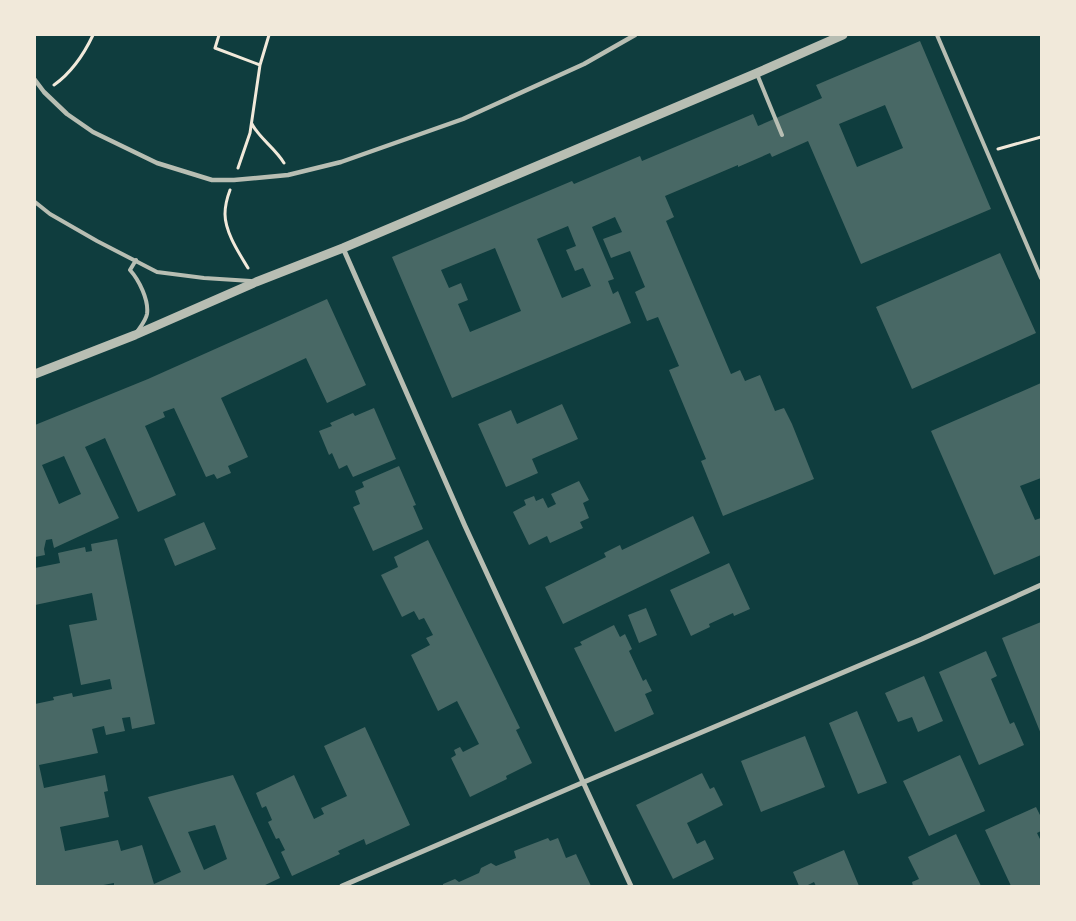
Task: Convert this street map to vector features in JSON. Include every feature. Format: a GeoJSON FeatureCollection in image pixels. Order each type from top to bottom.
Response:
{"type":"FeatureCollection","features":[{"type":"Feature","properties":{"kind":"street"},"geometry":{"type":"LineString","coordinates":[[35,80],[66,114],[93,132],[157,163],[212,180],[234,180],[288,175],[341,162],[463,118],[584,64],[635,35]]}},
{"type":"Feature","properties":{"kind":"street"},"geometry":{"type":"LineString","coordinates":[[35,374],[135,335],[256,282],[343,248],[843,35]]}},
{"type":"Feature","properties":{"kind":"street"},"geometry":{"type":"LineString","coordinates":[[343,248],[464,526],[631,886]]}},
{"type":"Feature","properties":{"kind":"street"},"geometry":{"type":"LineString","coordinates":[[342,886],[922,639],[1041,585]]}},
{"type":"Feature","properties":{"kind":"lane"},"geometry":{"type":"LineString","coordinates":[[937,35],[1041,278]]}},
{"type":"Feature","properties":{"kind":"lane"},"geometry":{"type":"LineString","coordinates":[[757,73],[782,135]]}},
{"type":"Feature","properties":{"kind":"lane"},"geometry":{"type":"LineString","coordinates":[[35,202],[50,214],[97,241],[157,272],[256,282]]}},
{"type":"Feature","properties":{"kind":"lane"},"geometry":{"type":"LineString","coordinates":[[135,335],[147,316],[148,306],[138,279],[130,270],[136,260]]}},
{"type":"Feature","properties":{"kind":"path"},"geometry":{"type":"LineString","coordinates":[[44,92],[68,72],[85,50],[93,35]]}},
{"type":"Feature","properties":{"kind":"path"},"geometry":{"type":"LineString","coordinates":[[219,35],[215,48],[260,65]]}},
{"type":"Feature","properties":{"kind":"path"},"geometry":{"type":"LineString","coordinates":[[256,282],[236,246],[225,214],[227,201],[252,123],[260,65],[269,35]]}},
{"type":"Feature","properties":{"kind":"path"},"geometry":{"type":"LineString","coordinates":[[252,123],[258,133],[284,163],[288,175]]}},
{"type":"Feature","properties":{"kind":"path"},"geometry":{"type":"LineString","coordinates":[[987,152],[1041,137]]}},
{"type":"Feature","properties":{"kind":"building"},"geometry":{"type":"Polygon","coordinates":[[[920,41],[991,209],[861,264],[808,141],[772,157],[770,153],[738,167],[738,165],[665,196],[674,217],[666,221],[731,374],[740,370],[745,381],[760,375],[775,411],[784,408],[814,479],[723,516],[701,461],[706,459],[669,370],[679,366],[658,317],[647,321],[635,292],[645,287],[630,251],[611,258],[603,239],[622,232],[615,217],[592,227],[614,279],[608,281],[613,294],[618,291],[631,323],[452,398],[392,257],[572,181],[574,184],[640,156],[642,161],[753,114],[758,126],[822,98],[816,85],[920,41]],[[885,105],[839,124],[857,167],[903,148],[885,105]],[[568,226],[537,239],[562,298],[591,286],[583,268],[575,271],[566,250],[576,246],[568,226]],[[495,248],[441,270],[449,288],[461,283],[468,300],[458,304],[470,332],[521,311],[495,248]]]}},
{"type":"Feature","properties":{"kind":"building"},"geometry":{"type":"Polygon","coordinates":[[[1000,253],[1036,333],[912,389],[876,307],[1000,253]]]}},
{"type":"Feature","properties":{"kind":"building"},"geometry":{"type":"Polygon","coordinates":[[[327,299],[366,385],[327,403],[306,358],[221,398],[248,457],[228,466],[231,473],[217,479],[214,474],[206,477],[174,408],[163,412],[165,417],[145,426],[176,495],[138,512],[105,438],[85,447],[119,518],[54,548],[52,539],[46,540],[45,555],[35,557],[35,425],[148,379],[327,299]],[[64,456],[42,465],[59,504],[81,494],[64,456]]]}},
{"type":"Feature","properties":{"kind":"building"},"geometry":{"type":"Polygon","coordinates":[[[1041,383],[1041,478],[1020,486],[1035,520],[1041,518],[1041,555],[994,575],[931,431],[1041,383]]]}},
{"type":"Feature","properties":{"kind":"building"},"geometry":{"type":"Polygon","coordinates":[[[562,404],[578,439],[532,459],[538,473],[506,487],[478,424],[511,410],[517,424],[562,404]]]}},
{"type":"Feature","properties":{"kind":"building"},"geometry":{"type":"Polygon","coordinates":[[[374,408],[396,459],[353,477],[347,465],[339,469],[332,453],[329,455],[319,431],[332,426],[330,423],[353,413],[355,416],[374,408]]]}},
{"type":"Feature","properties":{"kind":"building"},"geometry":{"type":"Polygon","coordinates":[[[399,466],[416,505],[413,506],[423,529],[373,551],[353,507],[360,504],[355,491],[364,487],[362,482],[399,466]]]}},
{"type":"Feature","properties":{"kind":"building"},"geometry":{"type":"Polygon","coordinates":[[[579,481],[589,500],[583,503],[589,518],[580,522],[583,528],[550,543],[547,536],[529,545],[513,512],[526,505],[524,500],[534,496],[536,501],[543,498],[548,508],[556,504],[551,494],[579,481]]]}},
{"type":"Feature","properties":{"kind":"building"},"geometry":{"type":"Polygon","coordinates":[[[693,516],[710,553],[563,624],[545,587],[606,557],[604,553],[620,545],[622,550],[693,516]]]}},
{"type":"Feature","properties":{"kind":"building"},"geometry":{"type":"Polygon","coordinates":[[[204,522],[216,549],[175,566],[164,539],[204,522]]]}},
{"type":"Feature","properties":{"kind":"building"},"geometry":{"type":"Polygon","coordinates":[[[117,539],[155,724],[132,729],[130,717],[122,718],[125,731],[106,735],[104,726],[92,729],[98,753],[39,765],[44,788],[105,775],[108,791],[104,792],[109,817],[60,827],[65,851],[118,840],[121,851],[142,845],[154,884],[181,872],[148,797],[233,775],[280,878],[263,886],[114,886],[114,883],[98,886],[35,886],[35,704],[54,700],[53,697],[72,693],[73,697],[112,689],[110,679],[81,685],[69,625],[97,620],[92,593],[35,605],[35,568],[60,563],[58,553],[85,547],[86,552],[92,551],[91,544],[117,539]],[[215,825],[188,832],[204,870],[227,859],[215,825]]]}},
{"type":"Feature","properties":{"kind":"building"},"geometry":{"type":"Polygon","coordinates":[[[428,540],[520,728],[516,730],[532,763],[506,776],[507,779],[470,797],[451,758],[456,755],[454,750],[460,747],[463,752],[479,744],[457,701],[438,711],[411,655],[430,645],[426,638],[433,635],[424,618],[419,620],[414,611],[402,617],[381,575],[398,567],[394,557],[428,540]]]}},
{"type":"Feature","properties":{"kind":"building"},"geometry":{"type":"Polygon","coordinates":[[[729,563],[750,609],[734,616],[733,613],[709,624],[710,627],[691,636],[670,590],[729,563]]]}},
{"type":"Feature","properties":{"kind":"building"},"geometry":{"type":"Polygon","coordinates":[[[646,608],[657,635],[639,643],[628,615],[646,608]]]}},
{"type":"Feature","properties":{"kind":"building"},"geometry":{"type":"Polygon","coordinates":[[[1041,622],[1041,734],[1002,638],[1041,622]]]}},
{"type":"Feature","properties":{"kind":"building"},"geometry":{"type":"Polygon","coordinates":[[[614,625],[620,637],[625,634],[632,649],[629,651],[643,681],[646,679],[652,691],[645,694],[654,714],[615,732],[574,648],[582,645],[580,642],[614,625]]]}},
{"type":"Feature","properties":{"kind":"building"},"geometry":{"type":"Polygon","coordinates":[[[986,651],[997,676],[991,679],[1010,724],[1014,722],[1024,745],[979,765],[939,672],[986,651]]]}},
{"type":"Feature","properties":{"kind":"building"},"geometry":{"type":"Polygon","coordinates":[[[924,676],[943,721],[918,732],[912,717],[898,722],[885,693],[924,676]]]}},
{"type":"Feature","properties":{"kind":"building"},"geometry":{"type":"Polygon","coordinates":[[[857,711],[887,783],[858,794],[829,723],[857,711]]]}},
{"type":"Feature","properties":{"kind":"building"},"geometry":{"type":"Polygon","coordinates":[[[365,727],[410,825],[366,845],[364,839],[338,851],[340,854],[292,876],[281,852],[285,850],[279,838],[276,839],[268,822],[272,820],[266,806],[262,808],[256,793],[294,775],[314,819],[324,814],[321,808],[347,796],[324,746],[365,727]]]}},
{"type":"Feature","properties":{"kind":"building"},"geometry":{"type":"Polygon","coordinates":[[[805,736],[825,787],[761,812],[741,761],[805,736]]]}},
{"type":"Feature","properties":{"kind":"building"},"geometry":{"type":"Polygon","coordinates":[[[960,755],[985,811],[929,836],[903,781],[960,755]]]}},
{"type":"Feature","properties":{"kind":"building"},"geometry":{"type":"Polygon","coordinates":[[[702,773],[710,789],[714,787],[723,805],[687,823],[697,844],[705,840],[714,859],[673,879],[636,805],[702,773]]]}},
{"type":"Feature","properties":{"kind":"building"},"geometry":{"type":"Polygon","coordinates":[[[1036,807],[1041,817],[1041,831],[1037,833],[1041,839],[1041,886],[1011,886],[985,830],[1036,807]]]}},
{"type":"Feature","properties":{"kind":"building"},"geometry":{"type":"Polygon","coordinates":[[[956,834],[981,886],[913,886],[912,882],[919,879],[908,857],[956,834]]]}},
{"type":"Feature","properties":{"kind":"building"},"geometry":{"type":"Polygon","coordinates":[[[548,838],[550,841],[558,838],[566,858],[576,854],[591,886],[443,886],[443,884],[455,879],[459,882],[479,873],[481,868],[491,863],[496,866],[516,858],[514,851],[548,838]]]}},
{"type":"Feature","properties":{"kind":"building"},"geometry":{"type":"Polygon","coordinates":[[[844,850],[859,886],[816,886],[814,882],[806,886],[799,886],[793,872],[844,850]]]}}]}
